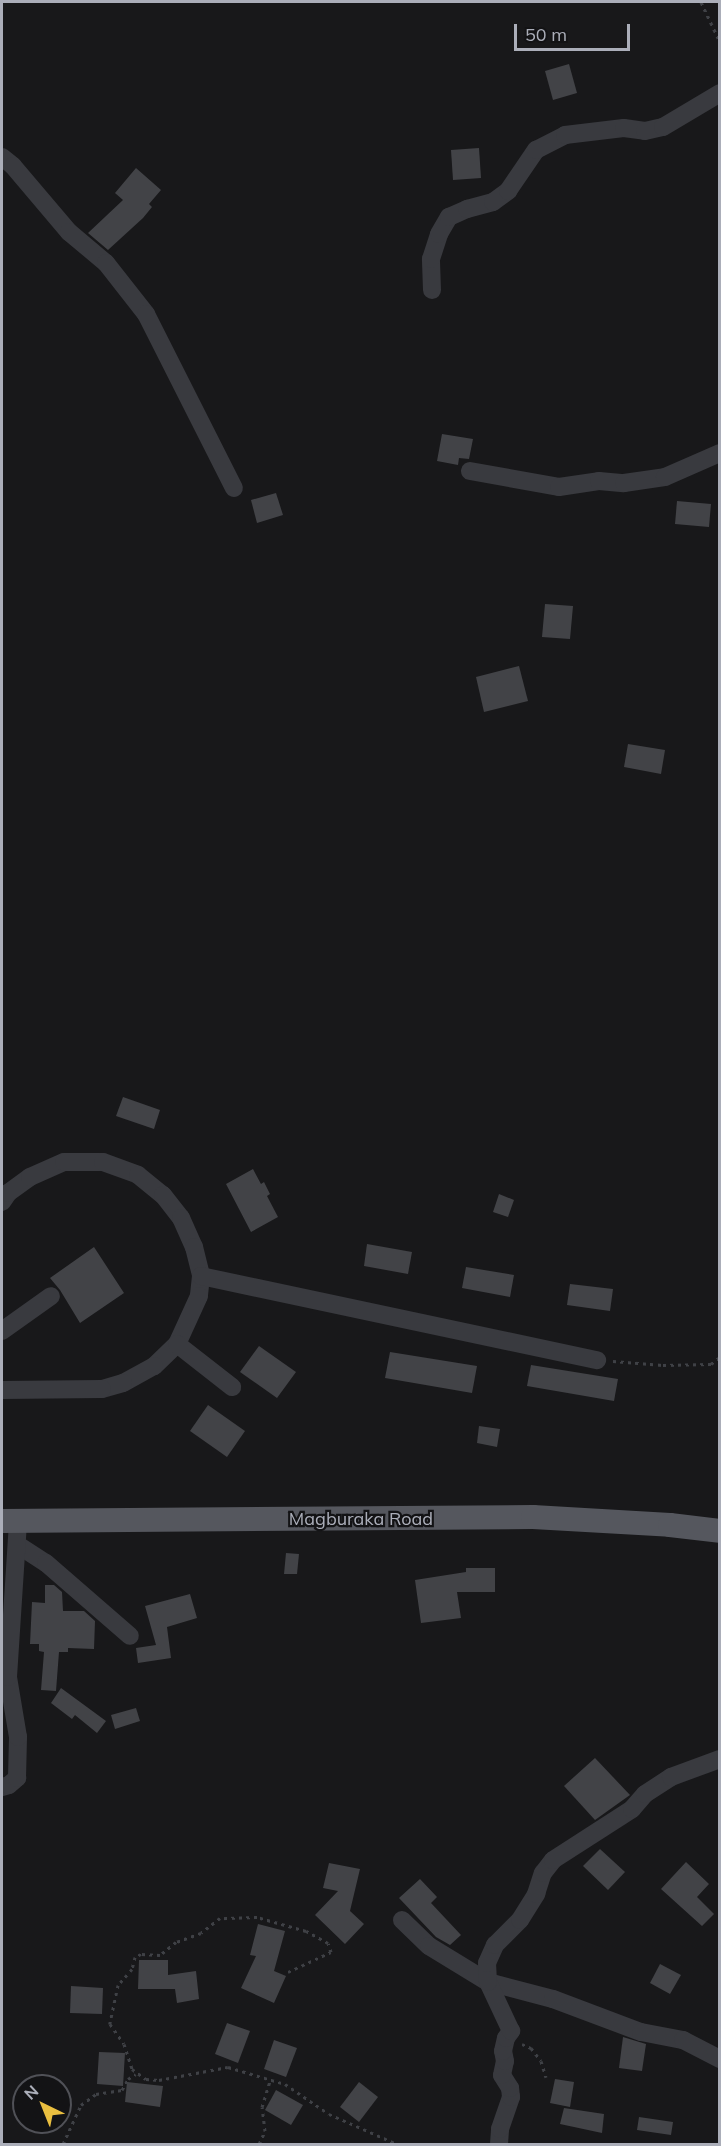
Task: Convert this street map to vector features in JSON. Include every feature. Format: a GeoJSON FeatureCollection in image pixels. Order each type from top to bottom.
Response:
{"type":"FeatureCollection","features":[{"type":"Feature","properties":{"kind":"main road","name":"Magburaka Road"},"geometry":{"type":"LineString","coordinates":[[13,1529],[533,1517],[720,1531]]}},
{"type":"Feature","properties":{"kind":"street"},"geometry":{"type":"LineString","coordinates":[[432,290],[431,259],[439,234],[449,217],[493,202],[508,191],[536,150],[565,135],[624,128],[645,131],[663,127],[720,93]]}},
{"type":"Feature","properties":{"kind":"street"},"geometry":{"type":"LineString","coordinates":[[2,157],[13,166],[69,232],[106,262],[146,314],[234,488]]}},
{"type":"Feature","properties":{"kind":"street"},"geometry":{"type":"LineString","coordinates":[[470,471],[559,487],[599,481],[624,483],[665,477],[720,453]]}},
{"type":"Feature","properties":{"kind":"street"},"geometry":{"type":"LineString","coordinates":[[2,1202],[8,1193],[30,1177],[64,1162],[104,1162],[138,1175],[163,1195],[185,1228],[194,1247],[201,1276],[199,1296],[177,1344],[154,1366],[123,1383],[102,1389],[2,1390]]}},
{"type":"Feature","properties":{"kind":"street"},"geometry":{"type":"LineString","coordinates":[[201,1276],[597,1359]]}},
{"type":"Feature","properties":{"kind":"street"},"geometry":{"type":"LineString","coordinates":[[2,1331],[51,1296]]}},
{"type":"Feature","properties":{"kind":"street"},"geometry":{"type":"LineString","coordinates":[[177,1344],[232,1387]]}},
{"type":"Feature","properties":{"kind":"street"},"geometry":{"type":"LineString","coordinates":[[13,1529],[46,1563],[130,1636]]}},
{"type":"Feature","properties":{"kind":"street"},"geometry":{"type":"LineString","coordinates":[[2,1787],[18,1778],[18,1737],[8,1677],[13,1529]]}},
{"type":"Feature","properties":{"kind":"street"},"geometry":{"type":"LineString","coordinates":[[499,2145],[500,2130],[511,2097],[510,2088],[502,2075],[505,2061],[503,2051],[506,2038],[511,2031],[488,1982],[487,1963],[495,1945],[520,1920],[536,1894],[543,1873],[553,1860],[632,1809],[645,1794],[671,1777],[720,1759]]}},
{"type":"Feature","properties":{"kind":"street"},"geometry":{"type":"LineString","coordinates":[[402,1920],[429,1947],[488,1982],[553,1999],[641,2032],[684,2040],[720,2059]]}},
{"type":"Feature","properties":{"kind":"path"},"geometry":{"type":"LineString","coordinates":[[701,2],[720,42]]}},
{"type":"Feature","properties":{"kind":"path"},"geometry":{"type":"LineString","coordinates":[[597,1359],[663,1365],[711,1364],[720,1357]]}},
{"type":"Feature","properties":{"kind":"path"},"geometry":{"type":"LineString","coordinates":[[288,1972],[331,1952],[328,1943],[306,1931],[257,1917],[220,1918],[201,1933],[176,1942],[160,1955],[141,1954],[135,1957],[132,1969],[118,1985],[110,2024],[124,2044],[132,2069],[146,2079],[159,2080],[228,2067],[285,2084],[329,2114],[397,2145]]}},
{"type":"Feature","properties":{"kind":"path"},"geometry":{"type":"LineString","coordinates":[[511,2031],[541,2061],[546,2077]]}},
{"type":"Feature","properties":{"kind":"path"},"geometry":{"type":"LineString","coordinates":[[63,2145],[81,2105],[96,2094],[122,2090],[128,2079],[136,2074]]}},
{"type":"Feature","properties":{"kind":"path"},"geometry":{"type":"LineString","coordinates":[[259,2145],[265,2131],[262,2107],[270,2080]]}},
{"type":"Feature","properties":{"kind":"building"},"geometry":{"type":"Polygon","coordinates":[[[569,64],[577,93],[553,100],[545,71],[569,64]]]}},
{"type":"Feature","properties":{"kind":"building"},"geometry":{"type":"Polygon","coordinates":[[[479,148],[481,178],[453,180],[451,150],[479,148]]]}},
{"type":"Feature","properties":{"kind":"building"},"geometry":{"type":"Polygon","coordinates":[[[136,168],[161,190],[149,204],[152,207],[143,218],[108,250],[88,233],[123,200],[115,193],[136,168]]]}},
{"type":"Feature","properties":{"kind":"building"},"geometry":{"type":"Polygon","coordinates":[[[442,434],[473,439],[469,459],[459,458],[458,465],[437,461],[442,434]]]}},
{"type":"Feature","properties":{"kind":"building"},"geometry":{"type":"Polygon","coordinates":[[[276,493],[283,515],[257,523],[251,500],[276,493]]]}},
{"type":"Feature","properties":{"kind":"building"},"geometry":{"type":"Polygon","coordinates":[[[677,501],[711,504],[709,527],[675,524],[677,501]]]}},
{"type":"Feature","properties":{"kind":"building"},"geometry":{"type":"Polygon","coordinates":[[[545,604],[573,606],[570,639],[542,637],[545,604]]]}},
{"type":"Feature","properties":{"kind":"building"},"geometry":{"type":"Polygon","coordinates":[[[519,666],[528,701],[484,712],[476,677],[519,666]]]}},
{"type":"Feature","properties":{"kind":"building"},"geometry":{"type":"Polygon","coordinates":[[[628,744],[665,750],[661,774],[624,767],[628,744]]]}},
{"type":"Feature","properties":{"kind":"building"},"geometry":{"type":"Polygon","coordinates":[[[123,1097],[160,1110],[154,1129],[116,1116],[123,1097]]]}},
{"type":"Feature","properties":{"kind":"building"},"geometry":{"type":"Polygon","coordinates":[[[253,1169],[261,1184],[264,1182],[270,1194],[267,1196],[278,1217],[251,1232],[226,1184],[253,1169]]]}},
{"type":"Feature","properties":{"kind":"building"},"geometry":{"type":"Polygon","coordinates":[[[499,1194],[514,1200],[508,1217],[493,1212],[499,1194]]]}},
{"type":"Feature","properties":{"kind":"building"},"geometry":{"type":"Polygon","coordinates":[[[367,1244],[412,1252],[408,1274],[364,1266],[367,1244]]]}},
{"type":"Feature","properties":{"kind":"building"},"geometry":{"type":"Polygon","coordinates":[[[94,1247],[124,1293],[80,1323],[50,1278],[94,1247]]]}},
{"type":"Feature","properties":{"kind":"building"},"geometry":{"type":"Polygon","coordinates":[[[466,1267],[514,1275],[510,1297],[462,1288],[466,1267]]]}},
{"type":"Feature","properties":{"kind":"building"},"geometry":{"type":"Polygon","coordinates":[[[570,1284],[613,1289],[610,1311],[567,1305],[570,1284]]]}},
{"type":"Feature","properties":{"kind":"building"},"geometry":{"type":"Polygon","coordinates":[[[259,1346],[296,1372],[277,1398],[240,1372],[259,1346]]]}},
{"type":"Feature","properties":{"kind":"building"},"geometry":{"type":"Polygon","coordinates":[[[390,1352],[477,1366],[472,1393],[385,1378],[390,1352]]]}},
{"type":"Feature","properties":{"kind":"building"},"geometry":{"type":"Polygon","coordinates":[[[531,1365],[618,1379],[614,1401],[527,1386],[531,1365]]]}},
{"type":"Feature","properties":{"kind":"building"},"geometry":{"type":"Polygon","coordinates":[[[208,1405],[245,1431],[227,1457],[190,1431],[208,1405]]]}},
{"type":"Feature","properties":{"kind":"building"},"geometry":{"type":"Polygon","coordinates":[[[479,1426],[500,1429],[497,1447],[477,1443],[479,1426]]]}},
{"type":"Feature","properties":{"kind":"building"},"geometry":{"type":"Polygon","coordinates":[[[286,1553],[299,1554],[297,1574],[284,1574],[286,1553]]]}},
{"type":"Feature","properties":{"kind":"building"},"geometry":{"type":"Polygon","coordinates":[[[466,1568],[495,1568],[495,1592],[457,1592],[461,1618],[421,1623],[415,1580],[466,1572],[466,1568]]]}},
{"type":"Feature","properties":{"kind":"building"},"geometry":{"type":"Polygon","coordinates":[[[45,1585],[54,1585],[62,1592],[63,1611],[84,1611],[95,1621],[94,1649],[68,1648],[68,1652],[59,1652],[56,1691],[41,1690],[44,1652],[39,1651],[39,1644],[30,1644],[32,1602],[45,1603],[45,1585]]]}},
{"type":"Feature","properties":{"kind":"building"},"geometry":{"type":"Polygon","coordinates":[[[190,1594],[197,1618],[167,1627],[171,1658],[138,1663],[136,1648],[156,1645],[145,1606],[190,1594]]]}},
{"type":"Feature","properties":{"kind":"building"},"geometry":{"type":"Polygon","coordinates":[[[61,1688],[106,1721],[97,1733],[75,1715],[72,1719],[51,1703],[61,1688]]]}},
{"type":"Feature","properties":{"kind":"building"},"geometry":{"type":"Polygon","coordinates":[[[136,1708],[140,1721],[115,1729],[111,1715],[136,1708]]]}},
{"type":"Feature","properties":{"kind":"building"},"geometry":{"type":"Polygon","coordinates":[[[595,1758],[630,1795],[595,1820],[564,1786],[595,1758]]]}},
{"type":"Feature","properties":{"kind":"building"},"geometry":{"type":"Polygon","coordinates":[[[600,1849],[625,1872],[608,1890],[583,1866],[600,1849]]]}},
{"type":"Feature","properties":{"kind":"building"},"geometry":{"type":"Polygon","coordinates":[[[686,1862],[709,1884],[697,1897],[714,1914],[702,1926],[661,1889],[686,1862]]]}},
{"type":"Feature","properties":{"kind":"building"},"geometry":{"type":"Polygon","coordinates":[[[329,1863],[360,1869],[350,1911],[364,1924],[345,1944],[315,1915],[338,1891],[323,1888],[329,1863]]]}},
{"type":"Feature","properties":{"kind":"building"},"geometry":{"type":"Polygon","coordinates":[[[420,1879],[437,1897],[431,1903],[461,1935],[450,1945],[436,1937],[399,1898],[420,1879]]]}},
{"type":"Feature","properties":{"kind":"building"},"geometry":{"type":"Polygon","coordinates":[[[258,1924],[285,1931],[274,1971],[286,1976],[274,2003],[241,1988],[256,1956],[250,1955],[258,1924]]]}},
{"type":"Feature","properties":{"kind":"building"},"geometry":{"type":"Polygon","coordinates":[[[139,1960],[168,1960],[168,1975],[196,1971],[199,1999],[177,2003],[175,1989],[138,1989],[139,1960]]]}},
{"type":"Feature","properties":{"kind":"building"},"geometry":{"type":"Polygon","coordinates":[[[660,1964],[681,1975],[670,1994],[650,1983],[660,1964]]]}},
{"type":"Feature","properties":{"kind":"building"},"geometry":{"type":"Polygon","coordinates":[[[71,1986],[103,1988],[102,2014],[70,2013],[71,1986]]]}},
{"type":"Feature","properties":{"kind":"building"},"geometry":{"type":"Polygon","coordinates":[[[227,2023],[250,2031],[238,2063],[215,2054],[227,2023]]]}},
{"type":"Feature","properties":{"kind":"building"},"geometry":{"type":"Polygon","coordinates":[[[623,2037],[646,2044],[642,2071],[619,2068],[623,2037]]]}},
{"type":"Feature","properties":{"kind":"building"},"geometry":{"type":"Polygon","coordinates":[[[274,2040],[297,2048],[286,2077],[264,2069],[274,2040]]]}},
{"type":"Feature","properties":{"kind":"building"},"geometry":{"type":"Polygon","coordinates":[[[99,2052],[125,2053],[123,2086],[97,2084],[99,2052]]]}},
{"type":"Feature","properties":{"kind":"building"},"geometry":{"type":"Polygon","coordinates":[[[555,2079],[574,2082],[570,2107],[550,2103],[555,2079]]]}},
{"type":"Feature","properties":{"kind":"building"},"geometry":{"type":"Polygon","coordinates":[[[127,2082],[163,2086],[160,2107],[125,2102],[127,2082]]]}},
{"type":"Feature","properties":{"kind":"building"},"geometry":{"type":"Polygon","coordinates":[[[359,2082],[378,2097],[359,2122],[340,2107],[359,2082]]]}},
{"type":"Feature","properties":{"kind":"building"},"geometry":{"type":"Polygon","coordinates":[[[276,2090],[303,2105],[291,2125],[265,2110],[276,2090]]]}},
{"type":"Feature","properties":{"kind":"building"},"geometry":{"type":"Polygon","coordinates":[[[564,2108],[604,2114],[602,2133],[560,2124],[564,2108]]]}},
{"type":"Feature","properties":{"kind":"building"},"geometry":{"type":"Polygon","coordinates":[[[639,2117],[673,2122],[671,2135],[637,2130],[639,2117]]]}}]}
